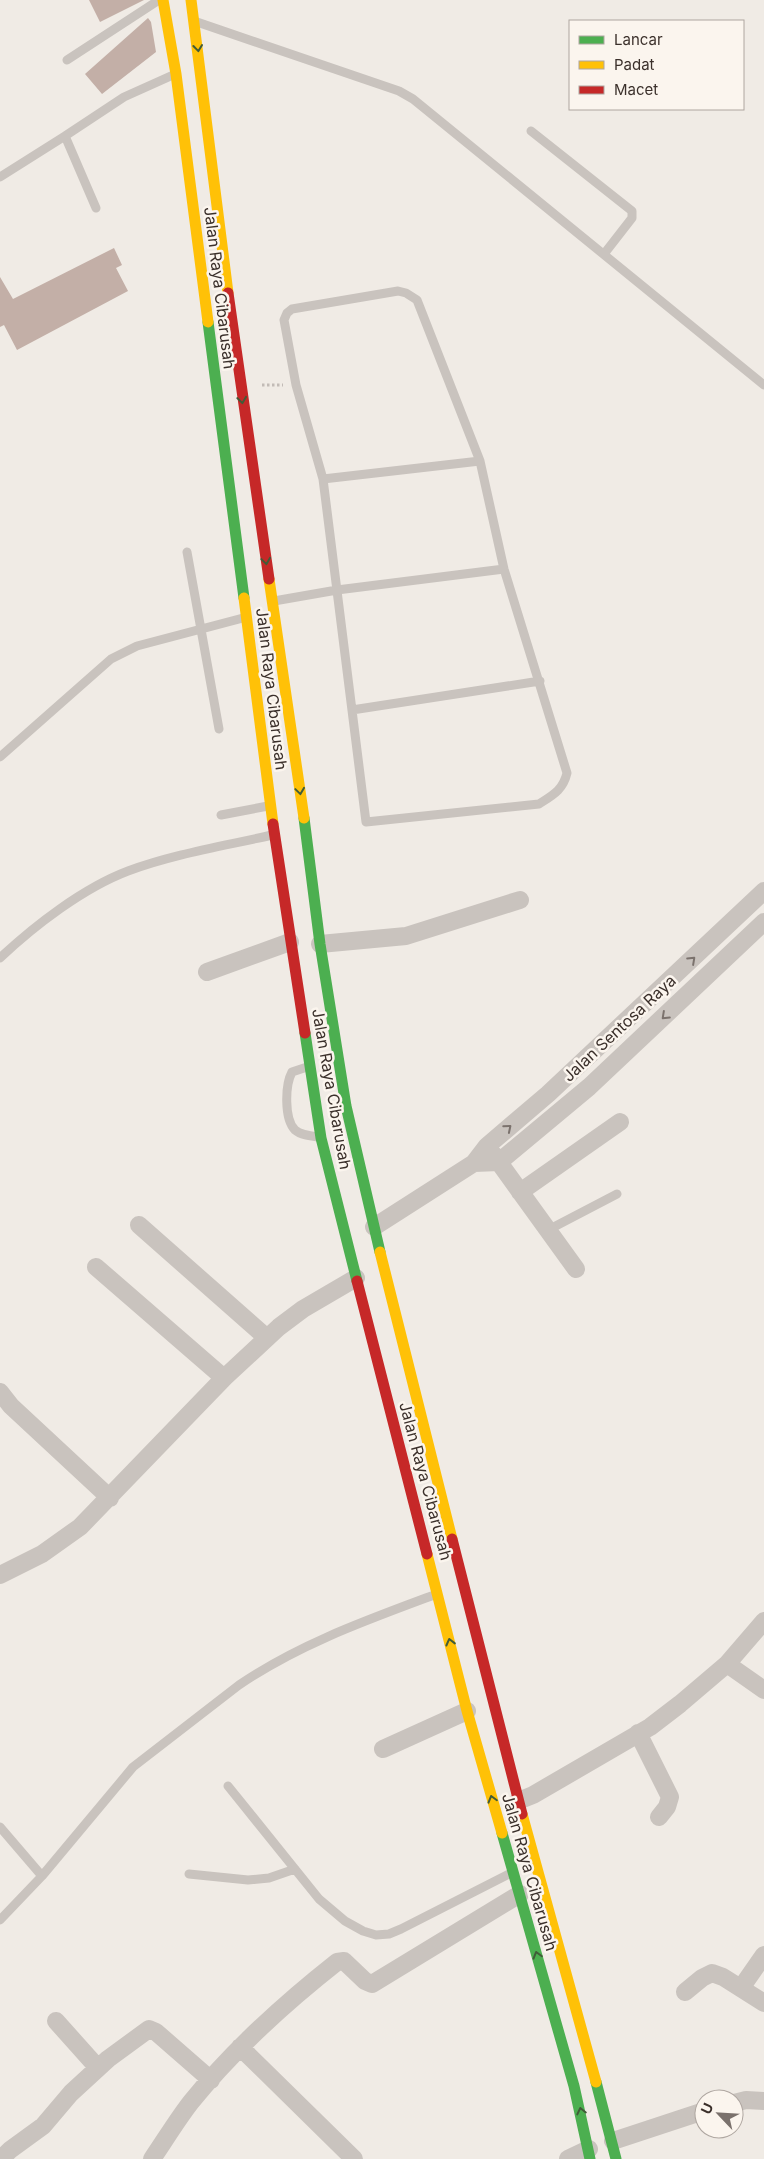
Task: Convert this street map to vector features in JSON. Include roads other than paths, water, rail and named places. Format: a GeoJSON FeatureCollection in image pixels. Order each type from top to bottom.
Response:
{"type":"FeatureCollection","features":[{"type":"Feature","properties":{"kind":"main road","name":"Jalan Raya Cibarusah"},"geometry":{"type":"LineString","coordinates":[[163,0],[176,74],[274,835],[321,1138],[467,1711],[574,2086],[590,2154]]}},
{"type":"Feature","properties":{"kind":"main road","name":"Jalan Raya Cibarusah"},"geometry":{"type":"LineString","coordinates":[[191,0],[240,385],[306,831],[320,944],[346,1106],[374,1227],[518,1801],[613,2141],[616,2159]]}},
{"type":"Feature","properties":{"kind":"main road"},"geometry":{"type":"LineString","coordinates":[[590,2154],[613,2141]]}},
{"type":"Feature","properties":{"kind":"street","name":"Jalan Sentosa Raya"},"geometry":{"type":"LineString","coordinates":[[374,1227],[474,1163],[487,1146],[548,1094],[764,891]]}},
{"type":"Feature","properties":{"kind":"street"},"geometry":{"type":"LineString","coordinates":[[320,944],[406,936],[520,900]]}},
{"type":"Feature","properties":{"kind":"street","name":"Jalan Sentosa Raya"},"geometry":{"type":"LineString","coordinates":[[499,1162],[589,1087],[764,922]]}},
{"type":"Feature","properties":{"kind":"street"},"geometry":{"type":"LineString","coordinates":[[206,972],[290,942]]}},
{"type":"Feature","properties":{"kind":"street"},"geometry":{"type":"LineString","coordinates":[[520,1192],[620,1122]]}},
{"type":"Feature","properties":{"kind":"street"},"geometry":{"type":"LineString","coordinates":[[487,1146],[576,1269]]}},
{"type":"Feature","properties":{"kind":"street"},"geometry":{"type":"LineString","coordinates":[[474,1163],[499,1162]]}},
{"type":"Feature","properties":{"kind":"street"},"geometry":{"type":"LineString","coordinates":[[139,1225],[267,1338]]}},
{"type":"Feature","properties":{"kind":"street"},"geometry":{"type":"LineString","coordinates":[[96,1267],[224,1378]]}},
{"type":"Feature","properties":{"kind":"street"},"geometry":{"type":"LineString","coordinates":[[0,1575],[42,1554],[80,1527],[224,1378],[267,1338],[303,1309],[356,1278]]}},
{"type":"Feature","properties":{"kind":"street"},"geometry":{"type":"LineString","coordinates":[[0,1392],[10,1406],[110,1498]]}},
{"type":"Feature","properties":{"kind":"street"},"geometry":{"type":"LineString","coordinates":[[518,1801],[533,1795],[638,1733],[680,1704],[727,1664],[764,1621]]}},
{"type":"Feature","properties":{"kind":"street"},"geometry":{"type":"LineString","coordinates":[[727,1664],[764,1690]]}},
{"type":"Feature","properties":{"kind":"street"},"geometry":{"type":"LineString","coordinates":[[383,1749],[467,1711]]}},
{"type":"Feature","properties":{"kind":"street"},"geometry":{"type":"LineString","coordinates":[[638,1733],[670,1797],[667,1807],[660,1818]]}},
{"type":"Feature","properties":{"kind":"street"},"geometry":{"type":"LineString","coordinates":[[152,2159],[191,2103],[240,2047],[296,1994],[337,1962],[344,1961],[365,1981],[372,1984],[520,1894]]}},
{"type":"Feature","properties":{"kind":"street"},"geometry":{"type":"LineString","coordinates":[[741,1988],[764,1954]]}},
{"type":"Feature","properties":{"kind":"street"},"geometry":{"type":"LineString","coordinates":[[685,1992],[702,1978],[712,1973],[723,1977],[764,2003]]}},
{"type":"Feature","properties":{"kind":"street"},"geometry":{"type":"LineString","coordinates":[[56,2021],[98,2068]]}},
{"type":"Feature","properties":{"kind":"street"},"geometry":{"type":"LineString","coordinates":[[4,2158],[43,2126],[71,2093],[98,2068],[150,2029],[156,2032],[211,2080]]}},
{"type":"Feature","properties":{"kind":"street"},"geometry":{"type":"LineString","coordinates":[[240,2047],[354,2159]]}},
{"type":"Feature","properties":{"kind":"street"},"geometry":{"type":"LineString","coordinates":[[744,2100],[764,2101]]}},
{"type":"Feature","properties":{"kind":"street"},"geometry":{"type":"LineString","coordinates":[[613,2141],[694,2114]]}},
{"type":"Feature","properties":{"kind":"street"},"geometry":{"type":"LineString","coordinates":[[568,2159],[590,2154]]}},
{"type":"Feature","properties":{"kind":"lane"},"geometry":{"type":"LineString","coordinates":[[67,60],[159,0]]}},
{"type":"Feature","properties":{"kind":"lane"},"geometry":{"type":"LineString","coordinates":[[195,22],[399,91],[413,99],[764,385]]}},
{"type":"Feature","properties":{"kind":"lane"},"geometry":{"type":"LineString","coordinates":[[0,177],[124,97],[176,74]]}},
{"type":"Feature","properties":{"kind":"lane"},"geometry":{"type":"LineString","coordinates":[[531,131],[632,211],[632,218],[604,254]]}},
{"type":"Feature","properties":{"kind":"lane"},"geometry":{"type":"LineString","coordinates":[[65,136],[96,208]]}},
{"type":"Feature","properties":{"kind":"lane"},"geometry":{"type":"LineString","coordinates":[[398,291],[406,293],[416,300],[480,461],[504,569],[567,773],[565,783],[559,792],[539,804],[366,822],[323,479],[296,385],[284,320],[292,309],[398,291]]}},
{"type":"Feature","properties":{"kind":"lane"},"geometry":{"type":"LineString","coordinates":[[323,479],[480,461]]}},
{"type":"Feature","properties":{"kind":"lane"},"geometry":{"type":"LineString","coordinates":[[187,552],[219,729]]}},
{"type":"Feature","properties":{"kind":"lane"},"geometry":{"type":"LineString","coordinates":[[272,601],[337,590],[504,569]]}},
{"type":"Feature","properties":{"kind":"lane"},"geometry":{"type":"LineString","coordinates":[[0,757],[111,659],[137,646],[246,617]]}},
{"type":"Feature","properties":{"kind":"lane"},"geometry":{"type":"LineString","coordinates":[[352,710],[540,681]]}},
{"type":"Feature","properties":{"kind":"lane"},"geometry":{"type":"LineString","coordinates":[[222,815],[270,805]]}},
{"type":"Feature","properties":{"kind":"lane"},"geometry":{"type":"LineString","coordinates":[[0,958],[49,917],[103,883],[128,872],[189,854],[274,835]]}},
{"type":"Feature","properties":{"kind":"lane"},"geometry":{"type":"LineString","coordinates":[[310,1066],[292,1072],[287,1081],[286,1094],[290,1124],[296,1131],[321,1138]]}},
{"type":"Feature","properties":{"kind":"lane"},"geometry":{"type":"LineString","coordinates":[[548,1230],[617,1194]]}},
{"type":"Feature","properties":{"kind":"lane"},"geometry":{"type":"LineString","coordinates":[[0,1920],[42,1876],[112,1790],[133,1768],[239,1685],[257,1673],[340,1630],[438,1593]]}},
{"type":"Feature","properties":{"kind":"lane"},"geometry":{"type":"LineString","coordinates":[[228,1786],[319,1899],[345,1921],[363,1931],[376,1935],[388,1934],[401,1929],[514,1872]]}},
{"type":"Feature","properties":{"kind":"lane"},"geometry":{"type":"LineString","coordinates":[[0,1827],[42,1876]]}},
{"type":"Feature","properties":{"kind":"lane"},"geometry":{"type":"LineString","coordinates":[[189,1874],[248,1880],[269,1878],[295,1869]]}}]}
